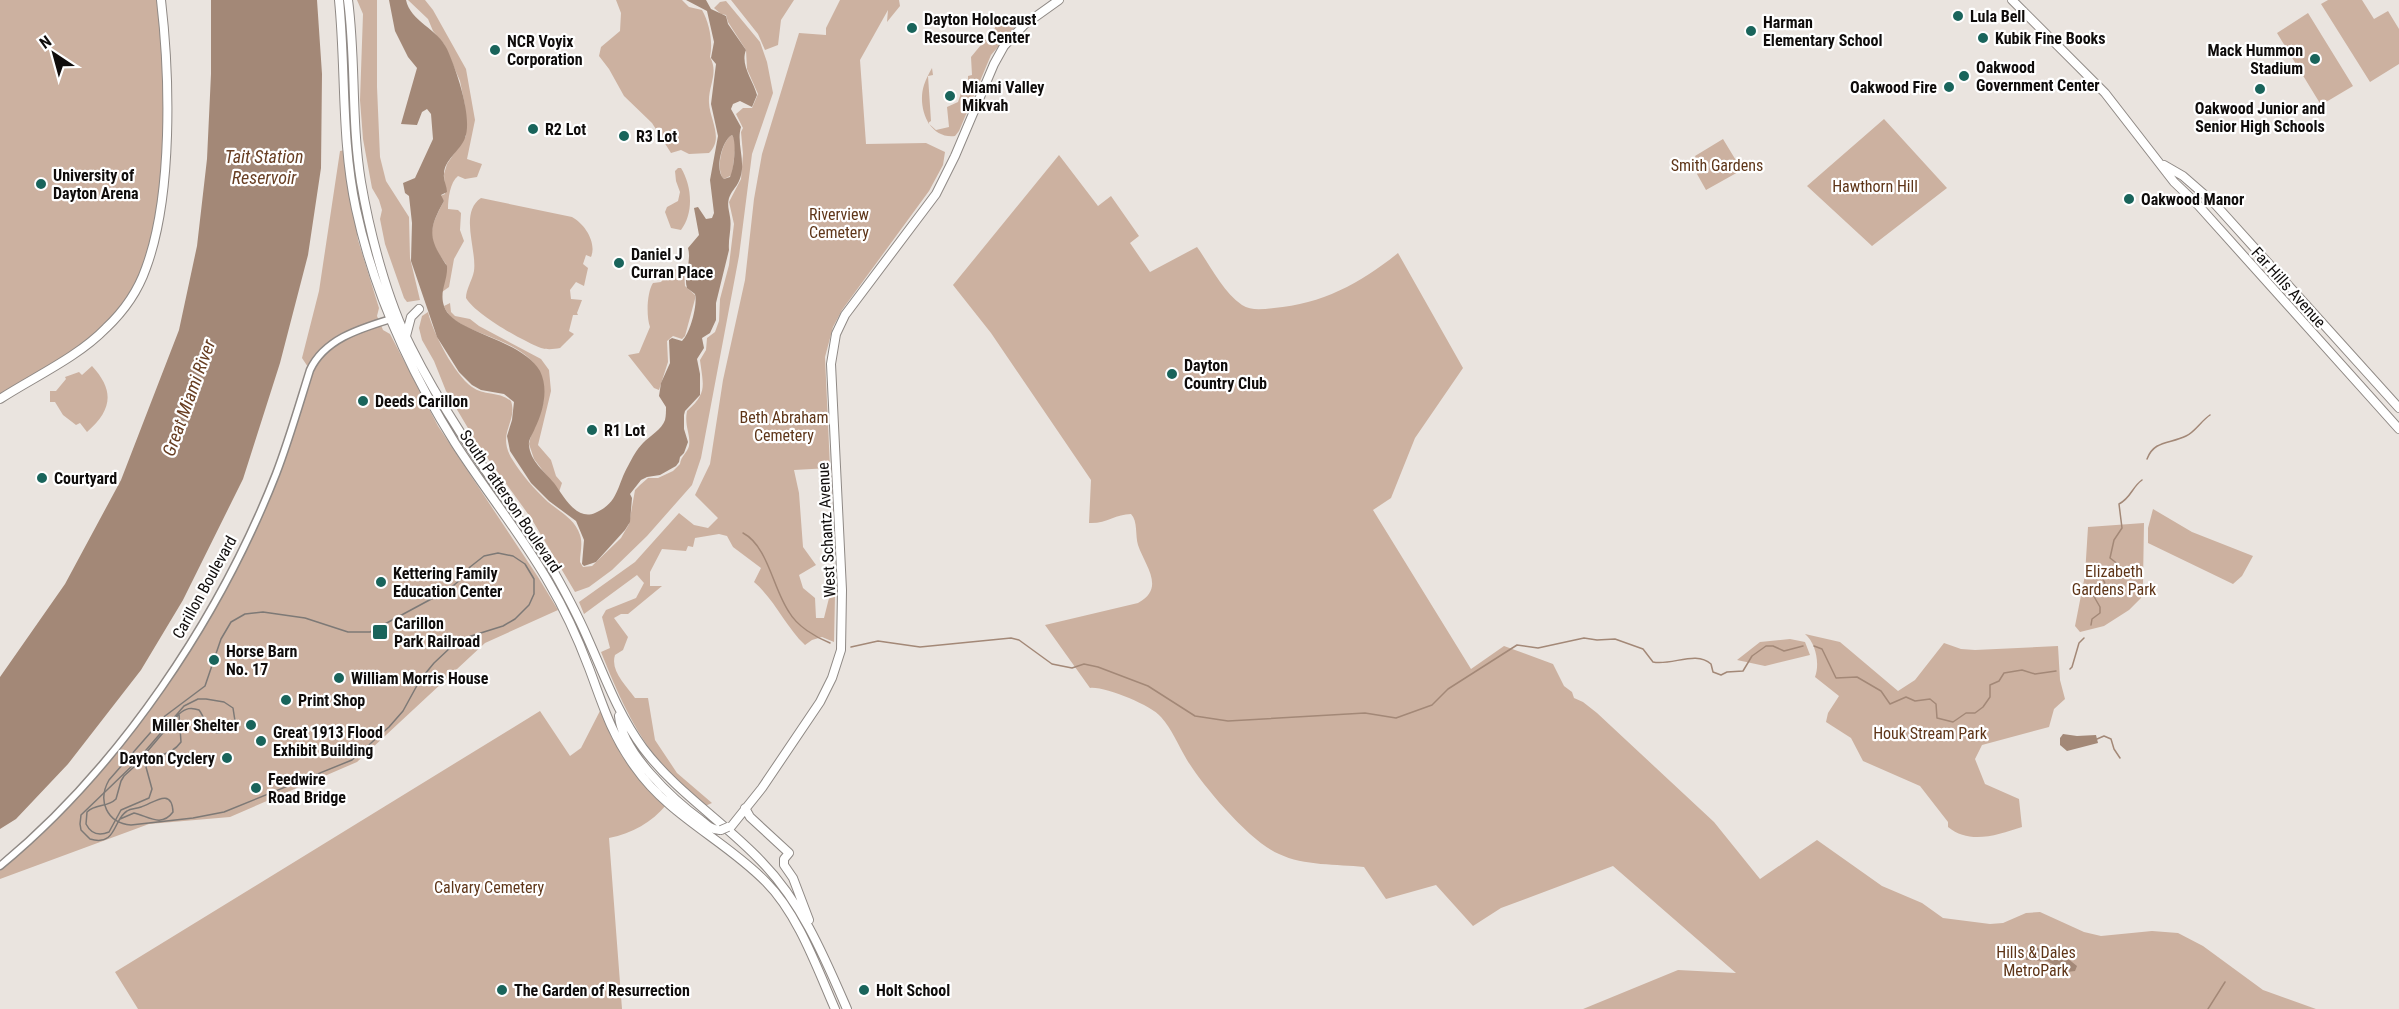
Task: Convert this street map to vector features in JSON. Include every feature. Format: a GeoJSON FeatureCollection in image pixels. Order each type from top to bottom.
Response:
{"type":"FeatureCollection","features":[{"type":"Feature","properties":{"kind":"main road"},"geometry":{"type":"LineString","coordinates":[[0,399],[82,348],[106,329],[128,303],[146,269],[158,216],[165,154],[167,85],[161,0]]}},
{"type":"Feature","properties":{"kind":"main road","name":"South Patterson Boulevard"},"geometry":{"type":"LineString","coordinates":[[339,0],[343,51],[345,140],[354,197],[361,229],[411,367],[456,444],[550,585],[583,652],[607,720],[624,752],[667,804],[742,861],[776,893],[792,916],[835,1009]]}},
{"type":"Feature","properties":{"kind":"main road","name":"South Patterson Boulevard"},"geometry":{"type":"LineString","coordinates":[[348,0],[354,122],[361,181],[394,318],[439,398],[557,576],[580,620],[619,711],[632,733],[658,766],[757,857],[788,893],[811,927]]}},
{"type":"Feature","properties":{"kind":"main road","name":"West Schantz Avenue"},"geometry":{"type":"LineString","coordinates":[[719,843],[727,829],[762,788],[820,702],[832,678],[841,650],[842,590],[831,364],[836,334],[846,315],[936,194],[955,156],[998,55],[1018,30],[1059,0]]}},
{"type":"Feature","properties":{"kind":"main road","name":"Far Hills Avenue"},"geometry":{"type":"LineString","coordinates":[[2012,0],[2092,78],[2174,183],[2198,206],[2399,429]]}},
{"type":"Feature","properties":{"kind":"main road","name":"Far Hills Avenue"},"geometry":{"type":"LineString","coordinates":[[2160,163],[2183,176],[2214,202],[2399,408]]}},
{"type":"Feature","properties":{"kind":"main road"},"geometry":{"type":"LineString","coordinates":[[406,336],[411,317],[419,309]]}},
{"type":"Feature","properties":{"kind":"main road"},"geometry":{"type":"LineString","coordinates":[[619,711],[620,723],[627,738],[648,771],[681,805],[714,830],[727,829]]}},
{"type":"Feature","properties":{"kind":"main road"},"geometry":{"type":"LineString","coordinates":[[745,808],[750,817],[789,853],[784,859],[784,865],[800,893],[811,927],[847,1009]]}},
{"type":"Feature","properties":{"kind":"street","name":"Carillon Boulevard"},"geometry":{"type":"LineString","coordinates":[[0,866],[43,828],[92,776],[141,714],[193,637],[215,600],[266,498],[277,472],[310,370],[318,355],[337,340],[394,318]]}},
{"type":"Feature","properties":{"kind":"green space"},"geometry":{"type":"Polygon","coordinates":[[[0,0],[161,0],[167,85],[160,208],[138,286],[106,329],[0,399],[0,0]]]}},
{"type":"Feature","properties":{"kind":"green space"},"geometry":{"type":"Polygon","coordinates":[[[357,0],[377,0],[380,157],[386,181],[409,217],[410,258],[420,300],[407,302],[404,298],[385,244],[380,219],[382,210],[372,188],[363,139],[360,100],[363,14],[357,0]]]}},
{"type":"Feature","properties":{"kind":"green space"},"geometry":{"type":"Polygon","coordinates":[[[408,0],[425,0],[466,69],[475,120],[467,159],[482,164],[477,177],[465,179],[458,176],[451,186],[448,209],[458,210],[461,213],[460,230],[464,241],[454,259],[449,287],[442,292],[446,264],[435,247],[432,233],[435,219],[444,201],[440,196],[445,194],[444,174],[447,164],[466,136],[465,106],[460,81],[444,44],[433,31],[428,19],[408,0]]]}},
{"type":"Feature","properties":{"kind":"green space"},"geometry":{"type":"Polygon","coordinates":[[[616,0],[682,0],[689,7],[702,10],[710,34],[710,57],[714,69],[709,103],[716,136],[709,153],[689,154],[681,150],[671,153],[652,123],[624,96],[599,56],[601,47],[620,31],[621,13],[616,0]]]}},
{"type":"Feature","properties":{"kind":"green space"},"geometry":{"type":"Polygon","coordinates":[[[731,0],[794,0],[781,20],[778,45],[765,50],[758,34],[731,0]]]}},
{"type":"Feature","properties":{"kind":"green space"},"geometry":{"type":"Polygon","coordinates":[[[840,0],[899,0],[900,6],[887,22],[888,10],[860,60],[866,144],[926,143],[945,152],[943,165],[929,191],[842,310],[833,327],[825,357],[830,468],[794,470],[799,493],[803,547],[816,565],[799,575],[803,588],[815,598],[816,618],[824,618],[830,594],[835,595],[834,642],[822,637],[805,645],[754,582],[761,568],[733,547],[727,536],[719,534],[695,538],[693,547],[688,546],[686,551],[662,549],[650,572],[650,586],[662,586],[628,614],[621,614],[614,618],[628,637],[623,650],[615,655],[617,672],[635,698],[648,698],[655,740],[677,773],[712,803],[705,806],[669,772],[644,741],[620,697],[601,652],[610,648],[602,617],[606,610],[636,598],[644,583],[637,575],[584,614],[579,602],[635,562],[679,513],[694,525],[708,528],[718,518],[695,495],[710,464],[723,380],[745,280],[754,199],[762,154],[799,33],[826,35],[826,28],[840,0]]]}},
{"type":"Feature","properties":{"kind":"green space"},"geometry":{"type":"Polygon","coordinates":[[[2328,0],[2362,0],[2374,19],[2388,11],[2399,29],[2399,64],[2370,82],[2321,4],[2328,0]]]}},
{"type":"Feature","properties":{"kind":"green space"},"geometry":{"type":"Polygon","coordinates":[[[726,1],[760,42],[767,62],[773,93],[752,154],[739,256],[701,458],[692,485],[647,536],[612,570],[589,587],[575,592],[531,518],[478,445],[446,391],[434,361],[422,340],[419,328],[422,316],[428,312],[434,331],[445,352],[465,381],[481,392],[502,396],[511,401],[512,416],[506,442],[512,459],[538,492],[575,524],[581,538],[580,562],[583,567],[592,566],[621,538],[629,524],[635,490],[648,478],[658,478],[673,471],[680,464],[689,442],[687,411],[701,394],[703,382],[700,360],[706,350],[707,338],[715,332],[719,321],[720,299],[729,265],[734,224],[729,202],[741,179],[743,154],[741,132],[743,128],[736,114],[743,108],[752,108],[758,94],[747,69],[746,50],[726,15],[714,8],[720,2],[726,1]]]}},
{"type":"Feature","properties":{"kind":"green space","name":"Mack Hummon Stadium"},"geometry":{"type":"Polygon","coordinates":[[[2308,13],[2353,86],[2321,105],[2277,33],[2308,13]]]}},
{"type":"Feature","properties":{"kind":"green space"},"geometry":{"type":"Polygon","coordinates":[[[1001,16],[1012,22],[1019,18],[1021,20],[991,55],[955,136],[946,136],[938,132],[930,125],[936,130],[949,127],[947,107],[958,102],[961,93],[968,85],[968,76],[972,75],[971,57],[995,28],[995,22],[1001,16]]]}},
{"type":"Feature","properties":{"kind":"green space"},"geometry":{"type":"Polygon","coordinates":[[[928,76],[931,121],[929,123],[922,102],[922,93],[928,76]]]}},
{"type":"Feature","properties":{"kind":"green space","name":"Hawthorn Hill"},"geometry":{"type":"Polygon","coordinates":[[[1884,119],[1947,188],[1872,246],[1807,186],[1884,119]]]}},
{"type":"Feature","properties":{"kind":"green space"},"geometry":{"type":"Polygon","coordinates":[[[732,135],[736,142],[732,175],[724,179],[720,169],[721,156],[725,143],[732,135]]]}},
{"type":"Feature","properties":{"kind":"green space","name":"Smith Gardens"},"geometry":{"type":"Polygon","coordinates":[[[1723,139],[1740,167],[1740,171],[1706,190],[1697,174],[1700,166],[1695,156],[1723,139]]]}},
{"type":"Feature","properties":{"kind":"green space"},"geometry":{"type":"Polygon","coordinates":[[[345,150],[358,240],[379,308],[377,316],[383,330],[390,334],[438,426],[558,610],[485,643],[357,762],[230,817],[149,824],[0,879],[0,866],[77,793],[141,714],[215,600],[266,498],[310,370],[302,358],[319,291],[340,151],[345,150]]]}},
{"type":"Feature","properties":{"kind":"green space","name":"Dayton Country Club"},"geometry":{"type":"Polygon","coordinates":[[[1059,155],[1098,206],[1111,196],[1139,236],[1130,243],[1150,272],[1197,247],[1229,293],[1235,300],[1249,308],[1292,306],[1325,297],[1370,274],[1398,253],[1463,368],[1415,438],[1391,498],[1373,510],[1471,669],[1504,646],[1553,664],[1564,686],[1572,692],[1574,698],[1597,713],[1714,822],[1760,879],[1817,840],[1882,886],[1922,903],[1943,918],[1990,924],[2003,923],[2026,913],[2040,912],[2084,932],[2101,936],[2152,931],[2178,933],[2203,946],[2263,990],[2316,1009],[1583,1009],[1678,970],[1736,973],[1613,866],[1501,908],[1473,926],[1436,885],[1386,899],[1364,867],[1299,861],[1267,848],[1241,826],[1204,784],[1161,717],[1148,707],[1127,697],[1106,690],[1090,688],[1045,625],[1138,603],[1151,591],[1152,584],[1138,545],[1133,517],[1131,514],[1126,514],[1101,522],[1089,523],[1091,480],[991,333],[953,285],[1059,155]]]}},
{"type":"Feature","properties":{"kind":"green space"},"geometry":{"type":"Polygon","coordinates":[[[681,168],[685,175],[690,199],[688,216],[681,230],[671,228],[665,212],[667,207],[678,201],[680,192],[675,171],[681,168]]]}},
{"type":"Feature","properties":{"kind":"green space"},"geometry":{"type":"Polygon","coordinates":[[[481,198],[572,217],[589,234],[592,252],[591,257],[586,255],[583,264],[588,268],[584,286],[576,282],[570,290],[571,299],[582,300],[578,315],[573,315],[569,331],[574,334],[560,348],[544,349],[523,340],[479,312],[466,298],[474,271],[470,232],[471,213],[481,198]]]}},
{"type":"Feature","properties":{"kind":"green space"},"geometry":{"type":"Polygon","coordinates":[[[674,269],[684,272],[685,286],[695,295],[695,299],[685,336],[682,339],[673,336],[667,341],[668,362],[659,390],[654,388],[628,355],[639,353],[650,327],[648,304],[649,292],[653,283],[661,282],[674,269]]]}},
{"type":"Feature","properties":{"kind":"green space"},"geometry":{"type":"Polygon","coordinates":[[[450,303],[451,312],[455,316],[470,319],[541,359],[549,370],[551,391],[538,445],[551,460],[556,476],[562,483],[559,492],[534,459],[529,444],[543,403],[541,375],[531,360],[516,349],[452,318],[444,306],[450,303]]]}},
{"type":"Feature","properties":{"kind":"green space"},"geometry":{"type":"Polygon","coordinates":[[[92,366],[104,384],[107,400],[102,416],[87,432],[80,423],[76,425],[63,415],[55,402],[50,402],[50,391],[56,391],[66,379],[65,377],[79,372],[82,375],[92,366]]]}},
{"type":"Feature","properties":{"kind":"green space"},"geometry":{"type":"Polygon","coordinates":[[[2153,509],[2192,532],[2253,556],[2242,576],[2233,584],[2148,543],[2148,528],[2153,509]]]}},
{"type":"Feature","properties":{"kind":"green space","name":"Elizabeth Gardens Park"},"geometry":{"type":"Polygon","coordinates":[[[2144,523],[2141,598],[2129,610],[2104,626],[2080,632],[2075,626],[2085,575],[2088,527],[2144,523]]]}},
{"type":"Feature","properties":{"kind":"green space","name":"Houk Stream Park"},"geometry":{"type":"Polygon","coordinates":[[[1805,634],[1840,642],[1898,691],[1915,680],[1944,643],[1961,649],[1975,650],[2058,646],[2060,680],[2065,699],[2054,709],[2049,727],[1982,745],[1975,759],[1985,784],[2019,799],[2022,827],[1984,837],[1965,836],[1948,827],[1948,822],[1920,786],[1863,761],[1851,738],[1826,722],[1828,713],[1839,696],[1815,677],[1816,654],[1805,634]]]}},
{"type":"Feature","properties":{"kind":"green space"},"geometry":{"type":"Polygon","coordinates":[[[1790,639],[1805,642],[1810,655],[1765,666],[1737,660],[1760,642],[1790,639]]]}},
{"type":"Feature","properties":{"kind":"green space","name":"Calvary Cemetery"},"geometry":{"type":"Polygon","coordinates":[[[602,707],[615,736],[667,804],[655,817],[641,826],[609,838],[622,1009],[138,1009],[115,972],[540,711],[570,756],[581,748],[602,707]]]}},
{"type":"Feature","properties":{"kind":"water","name":"Tait Station Reservoir"},"geometry":{"type":"Polygon","coordinates":[[[211,0],[317,0],[322,74],[321,168],[308,255],[280,363],[243,479],[183,600],[141,670],[68,764],[16,819],[0,829],[0,677],[65,584],[121,480],[179,330],[197,246],[207,159],[211,74],[211,0]]]}},
{"type":"Feature","properties":{"kind":"water"},"geometry":{"type":"Polygon","coordinates":[[[389,0],[406,0],[413,14],[443,42],[447,49],[459,80],[465,106],[467,129],[465,138],[445,169],[447,192],[441,195],[444,201],[435,220],[432,235],[447,266],[442,296],[444,306],[460,323],[518,351],[531,360],[540,371],[544,385],[544,400],[529,441],[530,451],[535,461],[571,506],[588,514],[595,513],[609,504],[637,451],[665,420],[666,407],[659,396],[661,383],[670,363],[669,340],[672,338],[682,341],[685,337],[696,299],[695,294],[687,288],[686,283],[688,248],[699,235],[694,208],[698,207],[706,219],[712,218],[714,213],[710,180],[718,136],[711,104],[716,64],[711,58],[714,42],[707,11],[686,0],[706,0],[711,9],[726,16],[728,24],[746,50],[746,67],[757,95],[752,107],[740,101],[733,104],[731,109],[741,127],[742,169],[740,179],[728,201],[731,225],[729,250],[716,303],[716,320],[710,333],[702,338],[704,348],[697,359],[700,395],[684,415],[684,429],[688,442],[676,466],[660,475],[641,480],[630,494],[632,498],[630,522],[596,562],[584,566],[582,564],[584,540],[576,521],[549,501],[531,483],[510,451],[507,436],[514,402],[504,394],[481,390],[472,385],[459,372],[437,337],[411,261],[412,223],[409,196],[405,193],[403,183],[415,178],[433,139],[431,114],[427,109],[422,112],[417,125],[401,124],[417,68],[408,57],[395,31],[389,0]],[[732,135],[728,138],[720,156],[721,175],[724,179],[730,177],[733,168],[734,138],[732,135]]]}},
{"type":"Feature","properties":{"kind":"water"},"geometry":{"type":"Polygon","coordinates":[[[2063,734],[2096,735],[2098,743],[2067,751],[2060,745],[2060,738],[2063,734]]]}},
{"type":"Feature","properties":{"kind":"water"},"geometry":{"type":"Polygon","coordinates":[[[2033,947],[2062,954],[2077,966],[2075,971],[2067,972],[2047,961],[2026,960],[2027,949],[2033,947]]]}},
{"type":"Feature","properties":{"kind":"waterway"},"geometry":{"type":"LineString","coordinates":[[2147,459],[2158,445],[2189,434],[2210,415]]}},
{"type":"Feature","properties":{"kind":"waterway"},"geometry":{"type":"LineString","coordinates":[[2091,625],[2092,619],[2100,613],[2100,607],[2092,593],[2095,590],[2103,590],[2105,586],[2100,574],[2104,573],[2119,579],[2122,574],[2119,565],[2110,558],[2114,540],[2122,528],[2119,504],[2142,480]]}},
{"type":"Feature","properties":{"kind":"waterway"},"geometry":{"type":"LineString","coordinates":[[743,533],[751,539],[764,558],[783,603],[792,617],[818,638],[830,643]]}},
{"type":"Feature","properties":{"kind":"waterway"},"geometry":{"type":"LineString","coordinates":[[851,647],[878,641],[920,647],[1011,638],[1019,640],[1052,664],[1072,668],[1084,664],[1098,667],[1148,686],[1195,716],[1228,721],[1365,713],[1396,718],[1432,705],[1448,689],[1517,645],[1538,648],[1584,638],[1615,639],[1643,649],[1653,662],[1698,658],[1711,664],[1713,672],[1721,675],[1727,672],[1743,671],[1752,656],[1766,646],[1773,646],[1784,651],[1803,646]]}},
{"type":"Feature","properties":{"kind":"waterway"},"geometry":{"type":"LineString","coordinates":[[2070,669],[2079,643],[2084,638]]}},
{"type":"Feature","properties":{"kind":"waterway"},"geometry":{"type":"LineString","coordinates":[[1814,646],[1822,649],[1836,678],[1857,677],[1881,691],[1890,704],[1906,697],[1915,701],[1930,699],[1936,704],[1937,718],[1953,722],[1966,713],[1975,713],[1983,707],[1990,697],[1990,685],[1999,681],[2004,673],[2022,670],[2035,674],[2056,671]]}},
{"type":"Feature","properties":{"kind":"waterway"},"geometry":{"type":"LineString","coordinates":[[2097,739],[2104,736],[2111,739],[2120,758]]}},
{"type":"Feature","properties":{"kind":"waterway"},"geometry":{"type":"LineString","coordinates":[[2208,1009],[2225,982]]}},
{"type":"Feature","properties":{"kind":"tram line"},"geometry":{"type":"LineString","coordinates":[[120,819],[134,813],[159,820],[168,817],[173,812],[172,804],[165,798],[130,809],[122,815],[110,836],[99,840],[90,839],[81,830],[80,824],[81,815],[134,764],[184,706],[198,699],[224,702],[233,708],[235,721],[231,727],[220,733],[208,726],[199,710],[189,709],[179,714],[124,776],[116,799],[87,812],[86,824],[93,832],[99,834],[109,832],[121,810],[149,798],[152,789],[146,767],[152,759],[171,751],[181,742],[179,714]]}},
{"type":"Feature","properties":{"kind":"railway"},"geometry":{"type":"LineString","coordinates":[[498,553],[513,556],[525,564],[534,579],[534,594],[529,605],[515,619],[503,626],[471,636],[451,647],[420,680],[403,711],[389,727],[352,760],[224,812],[131,825],[116,820],[106,810],[104,796],[109,780],[165,716],[205,686],[221,639],[231,622],[245,614],[263,612],[305,618],[348,632],[370,632],[448,590],[484,556],[498,553]]}},
{"type":"Feature","properties":{"kind":"place","name":"Lula Bell"},"geometry":{"type":"Point","coordinates":[1958,16]}},
{"type":"Feature","properties":{"kind":"place","name":"Dayton Holocaust Resource Center"},"geometry":{"type":"Point","coordinates":[912,28]}},
{"type":"Feature","properties":{"kind":"place","name":"Harman Elementary School"},"geometry":{"type":"Point","coordinates":[1751,31]}},
{"type":"Feature","properties":{"kind":"place","name":"Kubik Fine Books"},"geometry":{"type":"Point","coordinates":[1983,38]}},
{"type":"Feature","properties":{"kind":"place","name":"NCR Voyix Corporation"},"geometry":{"type":"Point","coordinates":[495,50]}},
{"type":"Feature","properties":{"kind":"place","name":"Mack Hummon Stadium"},"geometry":{"type":"Point","coordinates":[2315,59]}},
{"type":"Feature","properties":{"kind":"place","name":"Oakwood Government Center"},"geometry":{"type":"Point","coordinates":[1964,76]}},
{"type":"Feature","properties":{"kind":"place","name":"Oakwood Fire"},"geometry":{"type":"Point","coordinates":[1949,87]}},
{"type":"Feature","properties":{"kind":"place","name":"Oakwood Junior and Senior High Schools"},"geometry":{"type":"Point","coordinates":[2260,89]}},
{"type":"Feature","properties":{"kind":"place","name":"Miami Valley Mikvah"},"geometry":{"type":"Point","coordinates":[950,96]}},
{"type":"Feature","properties":{"kind":"place","name":"R2 Lot"},"geometry":{"type":"Point","coordinates":[533,129]}},
{"type":"Feature","properties":{"kind":"place","name":"R3 Lot"},"geometry":{"type":"Point","coordinates":[624,136]}},
{"type":"Feature","properties":{"kind":"place","name":"University of Dayton Arena"},"geometry":{"type":"Point","coordinates":[41,184]}},
{"type":"Feature","properties":{"kind":"place","name":"Oakwood Manor"},"geometry":{"type":"Point","coordinates":[2129,199]}},
{"type":"Feature","properties":{"kind":"place","name":"Daniel J Curran Place"},"geometry":{"type":"Point","coordinates":[619,263]}},
{"type":"Feature","properties":{"kind":"place","name":"Dayton Country Club"},"geometry":{"type":"Point","coordinates":[1172,374]}},
{"type":"Feature","properties":{"kind":"place","name":"Deeds Carillon"},"geometry":{"type":"Point","coordinates":[363,401]}},
{"type":"Feature","properties":{"kind":"place","name":"R1 Lot"},"geometry":{"type":"Point","coordinates":[592,430]}},
{"type":"Feature","properties":{"kind":"place","name":"Courtyard"},"geometry":{"type":"Point","coordinates":[42,478]}},
{"type":"Feature","properties":{"kind":"place","name":"Kettering Family Education Center"},"geometry":{"type":"Point","coordinates":[381,582]}},
{"type":"Feature","properties":{"kind":"place","name":"Carillon Park Railroad"},"geometry":{"type":"Point","coordinates":[380,632]}},
{"type":"Feature","properties":{"kind":"place","name":"Horse Barn No. 17"},"geometry":{"type":"Point","coordinates":[214,660]}},
{"type":"Feature","properties":{"kind":"place","name":"William Morris House"},"geometry":{"type":"Point","coordinates":[339,678]}},
{"type":"Feature","properties":{"kind":"place","name":"Print Shop"},"geometry":{"type":"Point","coordinates":[286,700]}},
{"type":"Feature","properties":{"kind":"place","name":"Miller Shelter"},"geometry":{"type":"Point","coordinates":[251,725]}},
{"type":"Feature","properties":{"kind":"place","name":"Great 1913 Flood Exhibit Building"},"geometry":{"type":"Point","coordinates":[261,741]}},
{"type":"Feature","properties":{"kind":"place","name":"Dayton Cyclery"},"geometry":{"type":"Point","coordinates":[227,758]}},
{"type":"Feature","properties":{"kind":"place","name":"Feedwire Road Bridge"},"geometry":{"type":"Point","coordinates":[256,788]}},
{"type":"Feature","properties":{"kind":"place","name":"The Garden of Resurrection"},"geometry":{"type":"Point","coordinates":[502,990]}},
{"type":"Feature","properties":{"kind":"place","name":"Holt School"},"geometry":{"type":"Point","coordinates":[864,990]}},
{"type":"Feature","properties":{"kind":"park label","name":"Riverview Cemetery"},"geometry":{"type":"Point","coordinates":[839,223]}},
{"type":"Feature","properties":{"kind":"park label","name":"Beth Abraham Cemetery"},"geometry":{"type":"Point","coordinates":[784,426]}},
{"type":"Feature","properties":{"kind":"park label","name":"Hills & Dales MetroPark"},"geometry":{"type":"Point","coordinates":[2036,961]}},
{"type":"Feature","properties":{"kind":"water label","name":"Great Miami River"},"geometry":{"type":"Point","coordinates":[189,398]}}]}
